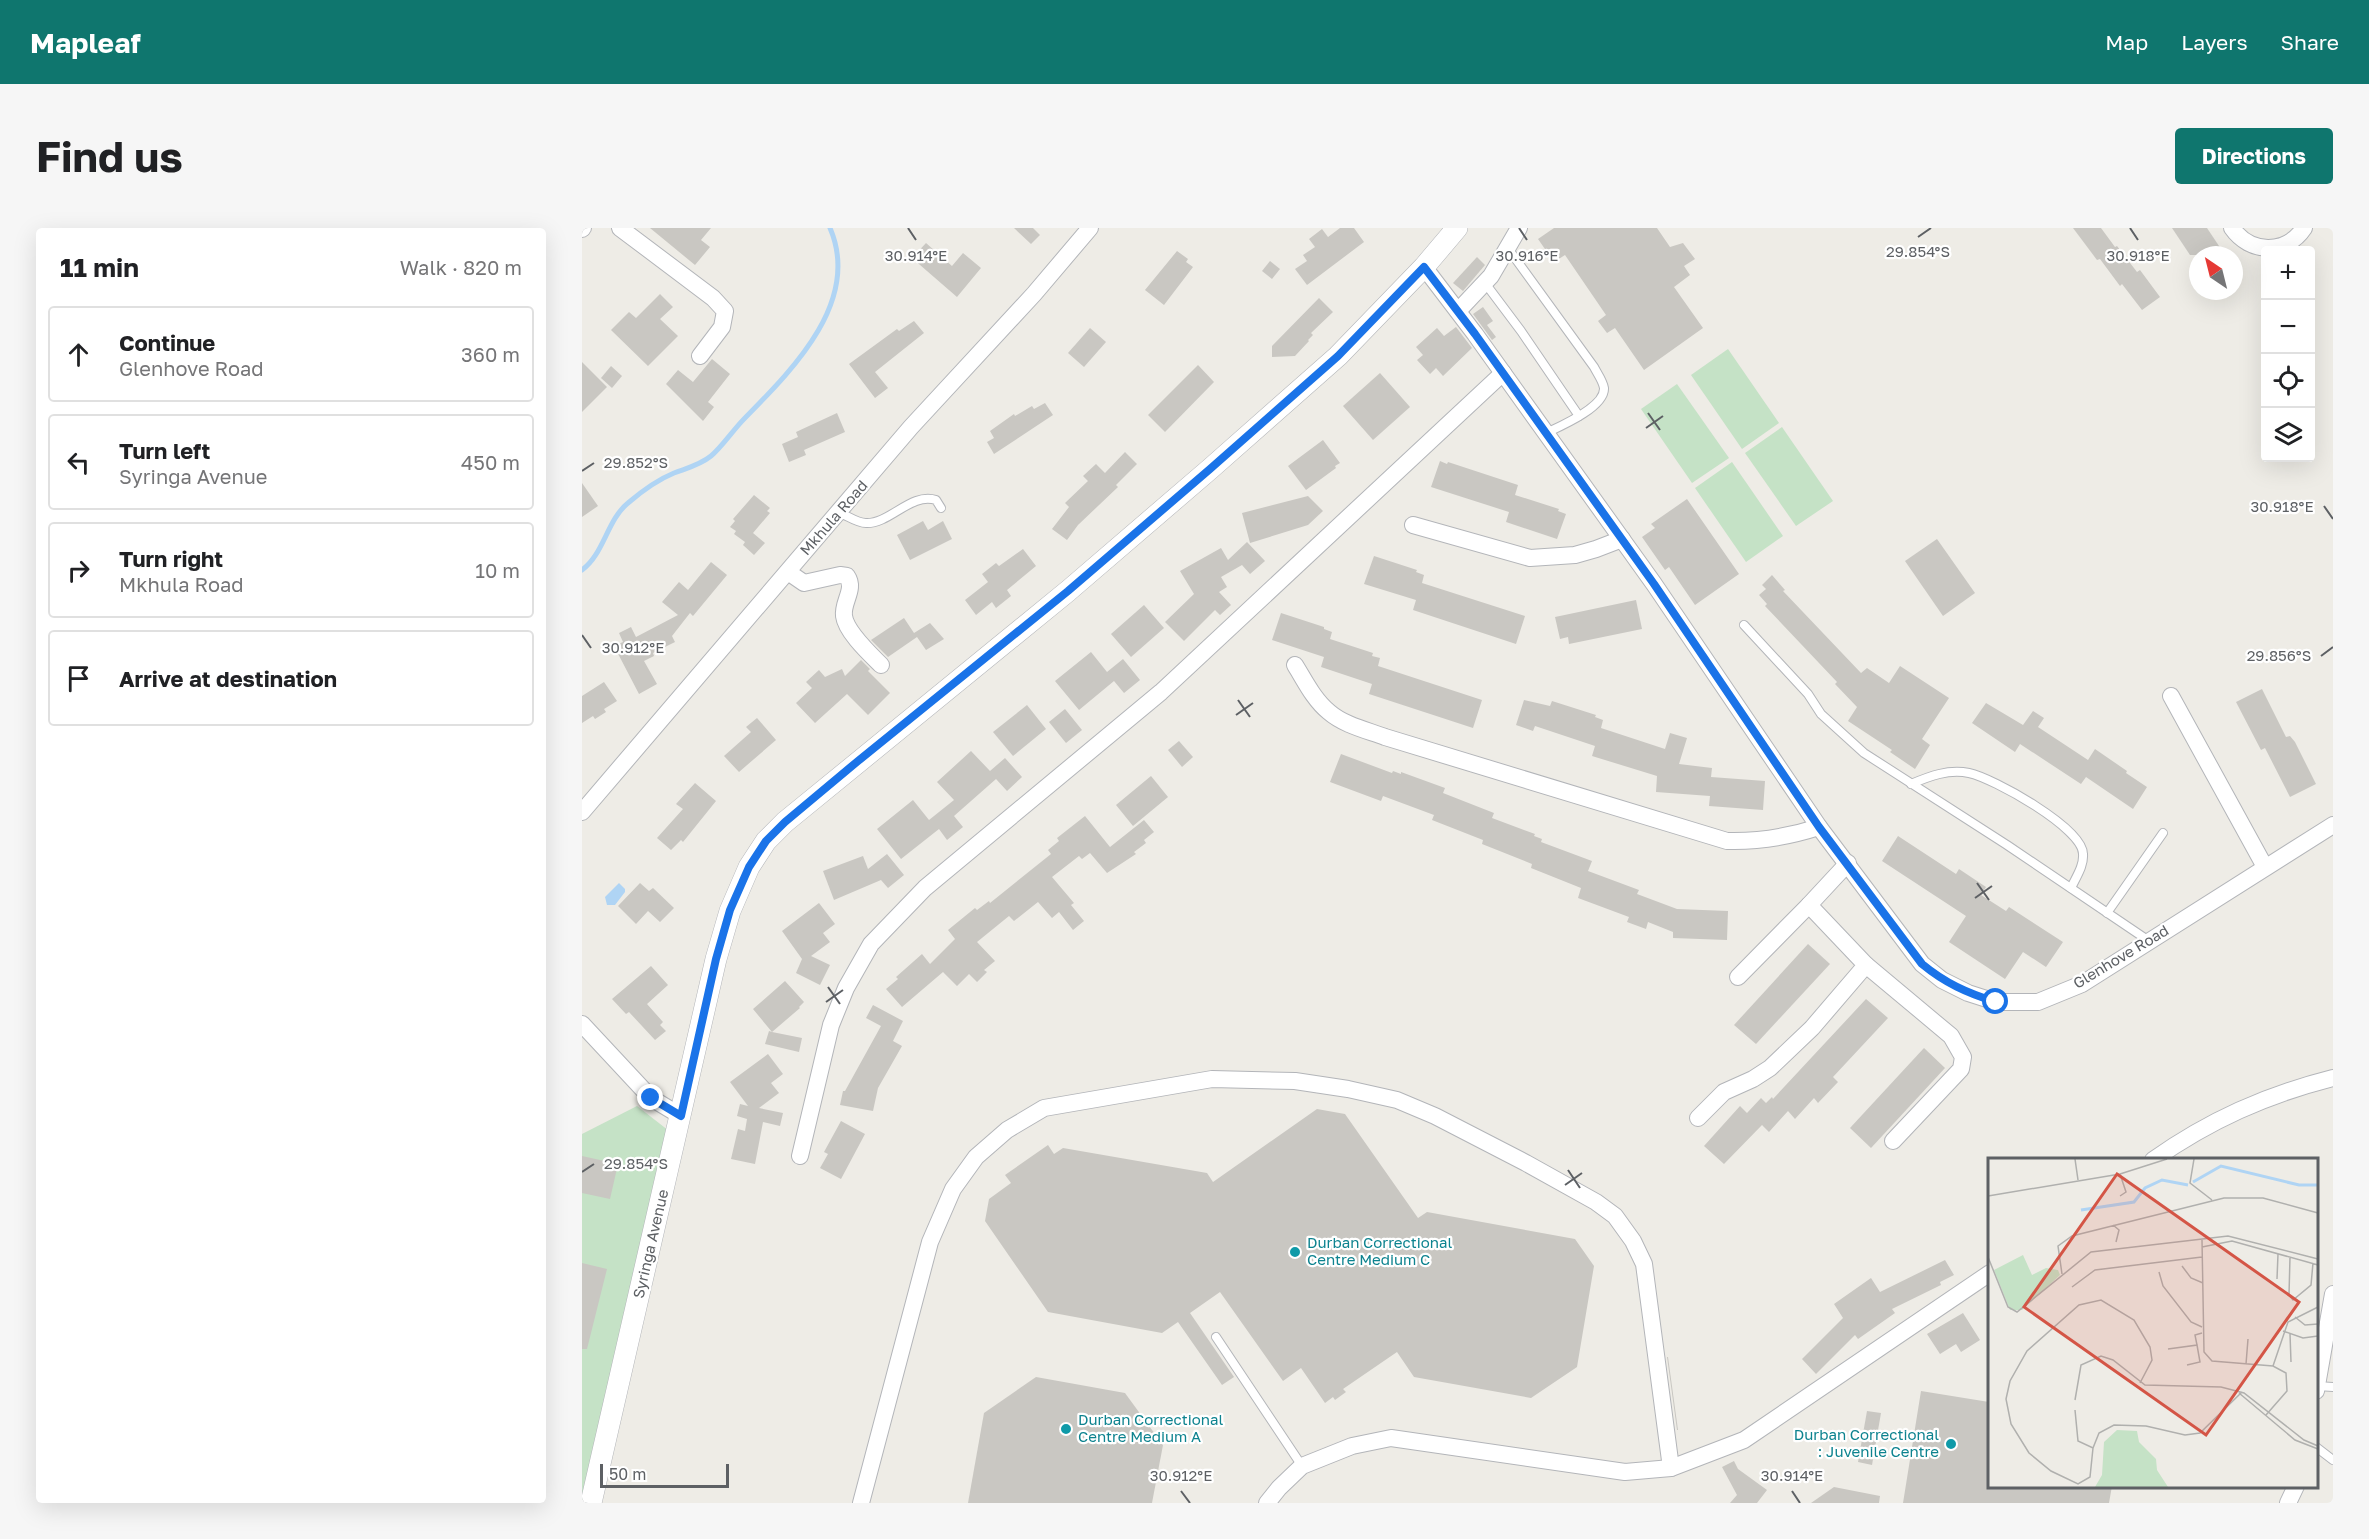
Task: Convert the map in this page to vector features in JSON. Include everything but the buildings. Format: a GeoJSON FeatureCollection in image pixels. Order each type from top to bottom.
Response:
{"type":"FeatureCollection","features":[{"type":"Feature","properties":{"kind":"street"},"geometry":{"type":"LineString","coordinates":[[620,228],[713,298],[725,311],[722,327],[700,356]]}},
{"type":"Feature","properties":{"kind":"street","name":"Mkhula Road"},"geometry":{"type":"LineString","coordinates":[[582,812],[840,513],[911,427],[1034,294],[1090,228]]}},
{"type":"Feature","properties":{"kind":"street","name":"Syringa Avenue"},"geometry":{"type":"LineString","coordinates":[[591,1503],[716,959],[730,910],[749,867],[766,841],[785,822],[858,761],[1068,591],[1338,356],[1424,267],[1457,228]]}},
{"type":"Feature","properties":{"kind":"street"},"geometry":{"type":"LineString","coordinates":[[1458,311],[1485,283],[1499,264],[1519,228]]}},
{"type":"Feature","properties":{"kind":"street"},"geometry":{"type":"LineString","coordinates":[[2232,228],[2240,238],[2257,248],[2271,249],[2298,238],[2304,228]]}},
{"type":"Feature","properties":{"kind":"street","name":"Glenhove Road"},"geometry":{"type":"LineString","coordinates":[[1424,267],[1622,538],[1819,827],[1922,964],[1942,980],[1959,989],[1996,1002],[2038,1002],[2082,984],[2333,825]]}},
{"type":"Feature","properties":{"kind":"street"},"geometry":{"type":"LineString","coordinates":[[800,1156],[831,1025],[846,988],[871,944],[924,888],[1161,692],[1503,373]]}},
{"type":"Feature","properties":{"kind":"street"},"geometry":{"type":"LineString","coordinates":[[1413,525],[1530,558],[1575,555],[1622,538]]}},
{"type":"Feature","properties":{"kind":"street"},"geometry":{"type":"LineString","coordinates":[[788,572],[804,583],[840,574],[847,576],[851,587],[843,614],[846,623],[881,665]]}},
{"type":"Feature","properties":{"kind":"street"},"geometry":{"type":"LineString","coordinates":[[1294,665],[1314,696],[1328,711],[1347,723],[1385,737],[1727,841],[1752,842],[1785,837],[1819,827]]}},
{"type":"Feature","properties":{"kind":"street"},"geometry":{"type":"LineString","coordinates":[[2170,696],[2265,867]]}},
{"type":"Feature","properties":{"kind":"street"},"geometry":{"type":"LineString","coordinates":[[1738,977],[1848,863]]}},
{"type":"Feature","properties":{"kind":"street"},"geometry":{"type":"LineString","coordinates":[[1809,905],[1866,965],[1951,1036],[1962,1057],[1961,1069],[1893,1141]]}},
{"type":"Feature","properties":{"kind":"street"},"geometry":{"type":"LineString","coordinates":[[1698,1118],[1724,1092],[1753,1079],[1770,1068],[1812,1028],[1866,965]]}},
{"type":"Feature","properties":{"kind":"street"},"geometry":{"type":"LineString","coordinates":[[582,1024],[651,1098],[681,1116]]}},
{"type":"Feature","properties":{"kind":"street"},"geometry":{"type":"LineString","coordinates":[[2156,1158],[2208,1125],[2256,1101],[2333,1078]]}},
{"type":"Feature","properties":{"kind":"street"},"geometry":{"type":"LineString","coordinates":[[861,1503],[930,1242],[953,1189],[975,1157],[1007,1130],[1044,1108],[1212,1079],[1294,1081],[1348,1089],[1397,1100],[1435,1116],[1527,1163],[1596,1202],[1615,1216],[1633,1241],[1644,1264],[1671,1468]]}},
{"type":"Feature","properties":{"kind":"street"},"geometry":{"type":"LineString","coordinates":[[1267,1503],[1302,1466],[1352,1446],[1391,1438],[1625,1472],[1671,1468],[1744,1440],[1988,1274]]}},
{"type":"Feature","properties":{"kind":"street"},"geometry":{"type":"LineString","coordinates":[[2322,1388],[2333,1294]]}},
{"type":"Feature","properties":{"kind":"street"},"geometry":{"type":"LineString","coordinates":[[2288,1503],[2295,1488]]}},
{"type":"Feature","properties":{"kind":"lane"},"geometry":{"type":"LineString","coordinates":[[1507,246],[1594,367],[1604,385],[1602,397],[1580,416],[1546,433]]}},
{"type":"Feature","properties":{"kind":"lane"},"geometry":{"type":"LineString","coordinates":[[1485,283],[1580,416]]}},
{"type":"Feature","properties":{"kind":"lane"},"geometry":{"type":"LineString","coordinates":[[840,513],[862,523],[868,523],[875,522],[922,500],[936,500],[941,508]]}},
{"type":"Feature","properties":{"kind":"lane"},"geometry":{"type":"LineString","coordinates":[[1744,626],[1808,694],[1821,714],[1864,753],[2149,941]]}},
{"type":"Feature","properties":{"kind":"lane"},"geometry":{"type":"LineString","coordinates":[[1911,784],[1931,775],[1954,772],[1971,773],[1998,783],[2067,828],[2078,840],[2084,852],[2081,867],[2071,888]]}},
{"type":"Feature","properties":{"kind":"lane"},"geometry":{"type":"LineString","coordinates":[[2107,913],[2163,833]]}},
{"type":"Feature","properties":{"kind":"lane"},"geometry":{"type":"LineString","coordinates":[[1216,1337],[1302,1466]]}},
{"type":"Feature","properties":{"kind":"lane"},"geometry":{"type":"LineString","coordinates":[[2318,1449],[2333,1460]]}},
{"type":"Feature","properties":{"kind":"green space"},"geometry":{"type":"Polygon","coordinates":[[[1728,349],[1779,423],[1742,449],[1691,375],[1728,349]]]}},
{"type":"Feature","properties":{"kind":"green space"},"geometry":{"type":"Polygon","coordinates":[[[1677,384],[1729,458],[1692,483],[1641,409],[1677,384]]]}},
{"type":"Feature","properties":{"kind":"green space"},"geometry":{"type":"Polygon","coordinates":[[[1782,427],[1833,501],[1796,526],[1745,453],[1782,427]]]}},
{"type":"Feature","properties":{"kind":"green space"},"geometry":{"type":"Polygon","coordinates":[[[1732,462],[1783,536],[1746,562],[1695,488],[1732,462]]]}},
{"type":"Feature","properties":{"kind":"green space"},"geometry":{"type":"Polygon","coordinates":[[[637,1106],[673,1134],[582,1503],[582,1134],[637,1106]]]}},
{"type":"Feature","properties":{"kind":"water"},"geometry":{"type":"Polygon","coordinates":[[[619,883],[625,892],[615,905],[607,905],[605,897],[619,883]]]}},
{"type":"Feature","properties":{"kind":"waterway"},"geometry":{"type":"LineString","coordinates":[[582,570],[596,555],[615,518],[628,503],[662,479],[711,456],[800,357],[817,333],[829,308],[837,282],[837,255],[830,228]]}},
{"type":"Feature","properties":{"kind":"place","name":"Durban Correctional Centre Medium C"},"geometry":{"type":"Point","coordinates":[1295,1252]}},
{"type":"Feature","properties":{"kind":"place","name":"Durban Correctional Centre Medium A"},"geometry":{"type":"Point","coordinates":[1066,1429]}},
{"type":"Feature","properties":{"kind":"place","name":"Durban Correctional : Juvenile Centre"},"geometry":{"type":"Point","coordinates":[1951,1444]}},
{"type":"Feature","properties":{"kind":"route"},"geometry":{"type":"LineString","coordinates":[[651,1098],[681,1116],[716,959],[730,910],[749,867],[766,841],[785,822],[1068,591],[1210,469],[1338,356],[1424,267],[1475,334],[1654,584],[1819,827],[1922,964],[1942,980],[1968,993],[1996,1002]]}}]}
